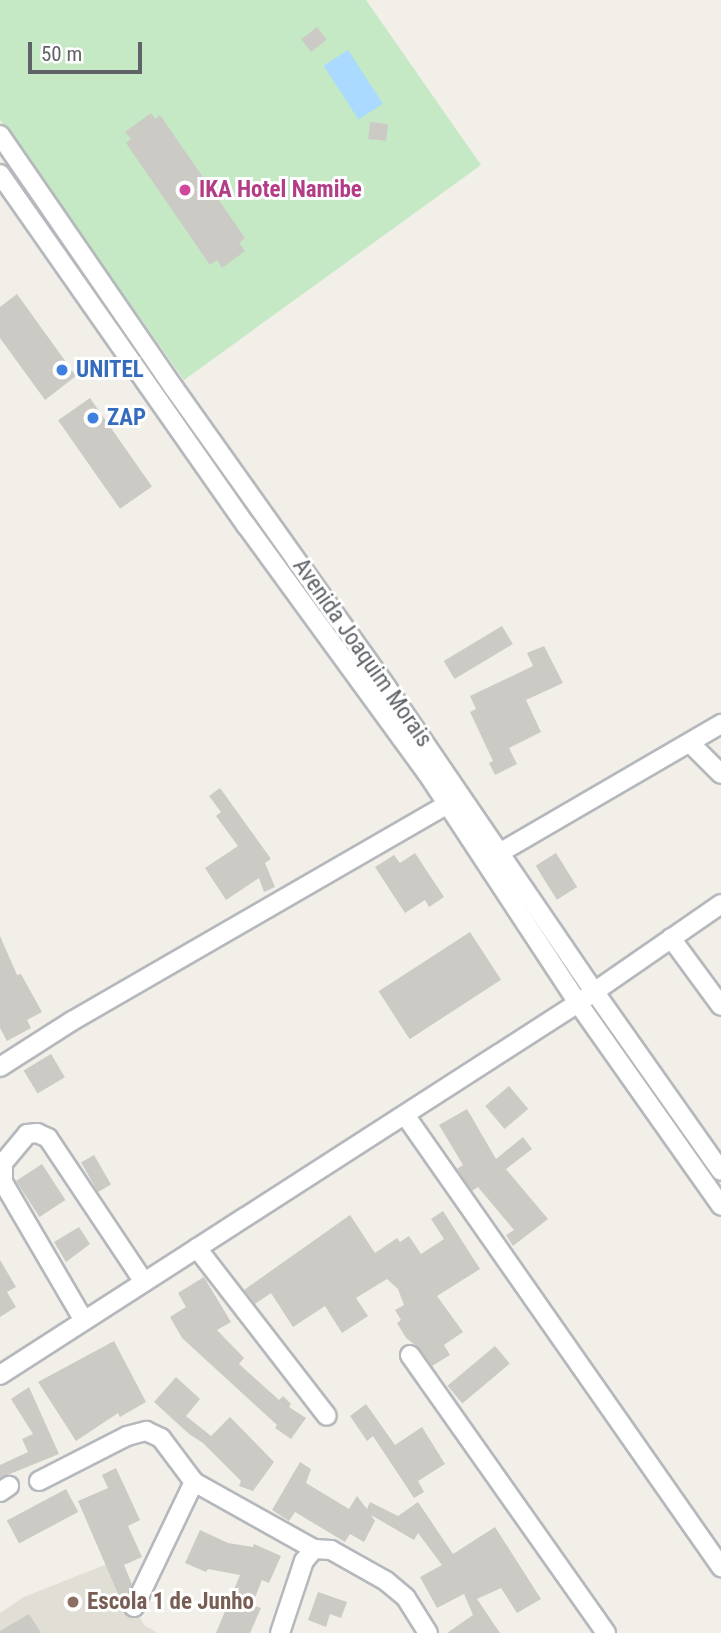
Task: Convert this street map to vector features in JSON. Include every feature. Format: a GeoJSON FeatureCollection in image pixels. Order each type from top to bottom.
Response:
{"type":"FeatureCollection","features":[{"type":"Feature","properties":{"kind":"street","name":"Avenida Joaquim Morais"},"geometry":{"type":"LineString","coordinates":[[0,135],[501,852],[593,991],[721,1171]]}},
{"type":"Feature","properties":{"kind":"street","name":"Avenida Joaquim Morais"},"geometry":{"type":"LineString","coordinates":[[0,174],[238,514],[448,804],[579,1003],[721,1206]]}},
{"type":"Feature","properties":{"kind":"street"},"geometry":{"type":"LineString","coordinates":[[501,852],[691,744],[721,724]]}},
{"type":"Feature","properties":{"kind":"street"},"geometry":{"type":"LineString","coordinates":[[691,744],[721,774]]}},
{"type":"Feature","properties":{"kind":"street"},"geometry":{"type":"LineString","coordinates":[[0,1068],[72,1021],[448,804]]}},
{"type":"Feature","properties":{"kind":"street"},"geometry":{"type":"LineString","coordinates":[[0,1375],[83,1319],[579,1003],[721,904]]}},
{"type":"Feature","properties":{"kind":"street"},"geometry":{"type":"LineString","coordinates":[[671,938],[721,1006]]}},
{"type":"Feature","properties":{"kind":"street"},"geometry":{"type":"LineString","coordinates":[[405,1115],[721,1567]]}},
{"type":"Feature","properties":{"kind":"street"},"geometry":{"type":"LineString","coordinates":[[83,1319],[3,1182],[3,1163],[27,1134],[37,1133],[48,1138],[144,1282]]}},
{"type":"Feature","properties":{"kind":"street"},"geometry":{"type":"LineString","coordinates":[[197,1248],[327,1416]]}},
{"type":"Feature","properties":{"kind":"street"},"geometry":{"type":"LineString","coordinates":[[410,1355],[606,1633]]}},
{"type":"Feature","properties":{"kind":"street"},"geometry":{"type":"LineString","coordinates":[[39,1481],[127,1436],[146,1431],[161,1438],[194,1482],[314,1549],[331,1550],[386,1581],[406,1598],[428,1633]]}},
{"type":"Feature","properties":{"kind":"street"},"geometry":{"type":"LineString","coordinates":[[134,1607],[194,1482]]}},
{"type":"Feature","properties":{"kind":"street"},"geometry":{"type":"LineString","coordinates":[[280,1633],[304,1561],[314,1549]]}},
{"type":"Feature","properties":{"kind":"shaded area","name":"Escola 1 de Junho"},"geometry":{"type":"Polygon","coordinates":[[[107,1564],[145,1626],[158,1633],[0,1633],[0,1613],[24,1597],[107,1564]]]}},
{"type":"Feature","properties":{"kind":"green space"},"geometry":{"type":"Polygon","coordinates":[[[0,0],[366,0],[481,165],[184,380],[0,120],[0,0]]]}},
{"type":"Feature","properties":{"kind":"water"},"geometry":{"type":"Polygon","coordinates":[[[348,50],[383,104],[359,119],[324,66],[348,50]]]}},
{"type":"Feature","properties":{"kind":"building"},"geometry":{"type":"Polygon","coordinates":[[[317,27],[327,40],[311,52],[301,39],[317,27]]]}},
{"type":"Feature","properties":{"kind":"building","name":"IKA Hotel Namibe"},"geometry":{"type":"Polygon","coordinates":[[[151,113],[155,119],[160,115],[245,238],[239,243],[245,251],[222,268],[217,260],[210,265],[126,143],[131,139],[125,132],[151,113]]]}},
{"type":"Feature","properties":{"kind":"building"},"geometry":{"type":"Polygon","coordinates":[[[370,122],[388,124],[386,141],[368,139],[370,122]]]}},
{"type":"Feature","properties":{"kind":"building"},"geometry":{"type":"Polygon","coordinates":[[[17,294],[76,376],[45,400],[0,338],[0,307],[17,294]]]}},
{"type":"Feature","properties":{"kind":"building"},"geometry":{"type":"Polygon","coordinates":[[[90,398],[152,486],[120,509],[58,420],[90,398]]]}},
{"type":"Feature","properties":{"kind":"building"},"geometry":{"type":"Polygon","coordinates":[[[502,626],[513,644],[455,679],[444,661],[502,626]]]}},
{"type":"Feature","properties":{"kind":"building"},"geometry":{"type":"Polygon","coordinates":[[[544,646],[563,683],[526,700],[541,732],[509,748],[517,764],[495,775],[489,763],[493,761],[470,712],[476,709],[470,696],[533,666],[527,653],[544,646]]]}},
{"type":"Feature","properties":{"kind":"building"},"geometry":{"type":"Polygon","coordinates":[[[220,788],[271,859],[265,863],[275,887],[264,892],[259,878],[226,900],[205,868],[238,846],[216,816],[221,812],[209,796],[220,788]]]}},
{"type":"Feature","properties":{"kind":"building"},"geometry":{"type":"Polygon","coordinates":[[[415,853],[444,897],[429,907],[425,900],[405,913],[375,867],[394,855],[400,863],[415,853]]]}},
{"type":"Feature","properties":{"kind":"building"},"geometry":{"type":"Polygon","coordinates":[[[556,853],[577,887],[557,900],[536,866],[556,853]]]}},
{"type":"Feature","properties":{"kind":"building"},"geometry":{"type":"Polygon","coordinates":[[[470,932],[501,980],[410,1039],[379,991],[470,932]]]}},
{"type":"Feature","properties":{"kind":"building"},"geometry":{"type":"Polygon","coordinates":[[[0,936],[17,975],[21,974],[42,1012],[27,1020],[31,1028],[7,1041],[0,1028],[0,936]]]}},
{"type":"Feature","properties":{"kind":"building"},"geometry":{"type":"Polygon","coordinates":[[[51,1054],[65,1077],[37,1094],[24,1070],[51,1054]]]}},
{"type":"Feature","properties":{"kind":"building"},"geometry":{"type":"Polygon","coordinates":[[[509,1086],[528,1109],[505,1129],[485,1106],[509,1086]]]}},
{"type":"Feature","properties":{"kind":"building"},"geometry":{"type":"Polygon","coordinates":[[[467,1109],[496,1159],[523,1137],[532,1149],[506,1169],[548,1219],[513,1246],[506,1235],[514,1230],[478,1187],[472,1191],[457,1169],[463,1165],[439,1125],[467,1109]]]}},
{"type":"Feature","properties":{"kind":"building"},"geometry":{"type":"Polygon","coordinates":[[[94,1155],[111,1184],[98,1192],[81,1162],[94,1155]]]}},
{"type":"Feature","properties":{"kind":"building"},"geometry":{"type":"Polygon","coordinates":[[[42,1164],[65,1200],[39,1217],[16,1181],[42,1164]]]}},
{"type":"Feature","properties":{"kind":"building"},"geometry":{"type":"Polygon","coordinates":[[[443,1211],[480,1269],[437,1296],[463,1332],[444,1345],[450,1355],[432,1366],[419,1348],[406,1338],[397,1323],[401,1320],[395,1310],[404,1305],[398,1289],[387,1279],[356,1298],[368,1316],[342,1333],[325,1306],[293,1327],[271,1293],[255,1304],[244,1290],[350,1215],[375,1253],[397,1238],[400,1242],[409,1236],[421,1254],[444,1239],[431,1219],[443,1211]]]}},
{"type":"Feature","properties":{"kind":"building"},"geometry":{"type":"Polygon","coordinates":[[[79,1227],[90,1244],[66,1262],[54,1242],[79,1227]]]}},
{"type":"Feature","properties":{"kind":"building"},"geometry":{"type":"Polygon","coordinates":[[[0,1260],[16,1287],[7,1292],[16,1307],[0,1317],[0,1260]]]}},
{"type":"Feature","properties":{"kind":"building"},"geometry":{"type":"Polygon","coordinates":[[[204,1277],[231,1322],[217,1330],[244,1358],[239,1364],[279,1400],[283,1396],[291,1404],[289,1407],[306,1418],[291,1439],[275,1428],[277,1425],[182,1338],[170,1317],[186,1307],[178,1293],[204,1277]]]}},
{"type":"Feature","properties":{"kind":"building"},"geometry":{"type":"Polygon","coordinates":[[[114,1341],[146,1402],[120,1417],[118,1413],[76,1441],[38,1382],[114,1341]]]}},
{"type":"Feature","properties":{"kind":"building"},"geometry":{"type":"Polygon","coordinates":[[[495,1346],[510,1364],[462,1403],[448,1386],[495,1346]]]}},
{"type":"Feature","properties":{"kind":"building"},"geometry":{"type":"Polygon","coordinates":[[[176,1377],[200,1399],[186,1416],[211,1436],[230,1417],[274,1462],[253,1491],[239,1486],[241,1481],[203,1443],[154,1402],[176,1377]]]}},
{"type":"Feature","properties":{"kind":"building"},"geometry":{"type":"Polygon","coordinates":[[[29,1387],[59,1454],[0,1478],[0,1465],[28,1452],[22,1439],[33,1434],[11,1399],[29,1387]]]}},
{"type":"Feature","properties":{"kind":"building"},"geometry":{"type":"Polygon","coordinates":[[[366,1404],[395,1445],[422,1427],[445,1464],[418,1481],[424,1492],[414,1498],[373,1436],[367,1441],[350,1416],[366,1404]]]}},
{"type":"Feature","properties":{"kind":"building"},"geometry":{"type":"Polygon","coordinates":[[[300,1462],[311,1469],[306,1483],[349,1509],[357,1496],[367,1509],[370,1502],[398,1516],[418,1502],[453,1554],[495,1527],[541,1599],[517,1613],[501,1588],[477,1599],[500,1633],[447,1633],[473,1615],[464,1594],[437,1608],[420,1577],[442,1565],[418,1533],[414,1540],[371,1515],[375,1521],[364,1542],[350,1534],[345,1542],[295,1512],[289,1521],[272,1510],[300,1462]]]}},
{"type":"Feature","properties":{"kind":"building"},"geometry":{"type":"Polygon","coordinates":[[[116,1468],[140,1520],[128,1526],[142,1557],[124,1565],[132,1584],[129,1592],[119,1596],[78,1501],[108,1488],[102,1475],[116,1468]]]}},
{"type":"Feature","properties":{"kind":"building"},"geometry":{"type":"Polygon","coordinates":[[[66,1489],[78,1512],[19,1543],[7,1520],[66,1489]]]}},
{"type":"Feature","properties":{"kind":"building"},"geometry":{"type":"Polygon","coordinates":[[[200,1530],[228,1543],[253,1547],[254,1544],[281,1556],[269,1583],[262,1580],[252,1605],[261,1608],[250,1633],[216,1633],[240,1575],[208,1569],[206,1572],[185,1563],[200,1530]]]}},
{"type":"Feature","properties":{"kind":"building"},"geometry":{"type":"Polygon","coordinates":[[[318,1592],[347,1602],[341,1618],[330,1614],[326,1627],[308,1620],[318,1592]]]}},
{"type":"Feature","properties":{"kind":"building"},"geometry":{"type":"Polygon","coordinates":[[[29,1614],[41,1633],[0,1633],[0,1631],[29,1614]]]}},
{"type":"Feature","properties":{"kind":"place","name":"IKA Hotel Namibe"},"geometry":{"type":"Point","coordinates":[185,190]}},
{"type":"Feature","properties":{"kind":"place","name":"UNITEL"},"geometry":{"type":"Point","coordinates":[62,370]}},
{"type":"Feature","properties":{"kind":"place","name":"ZAP"},"geometry":{"type":"Point","coordinates":[93,418]}},
{"type":"Feature","properties":{"kind":"place","name":"Escola 1 de Junho"},"geometry":{"type":"Point","coordinates":[73,1602]}}]}
